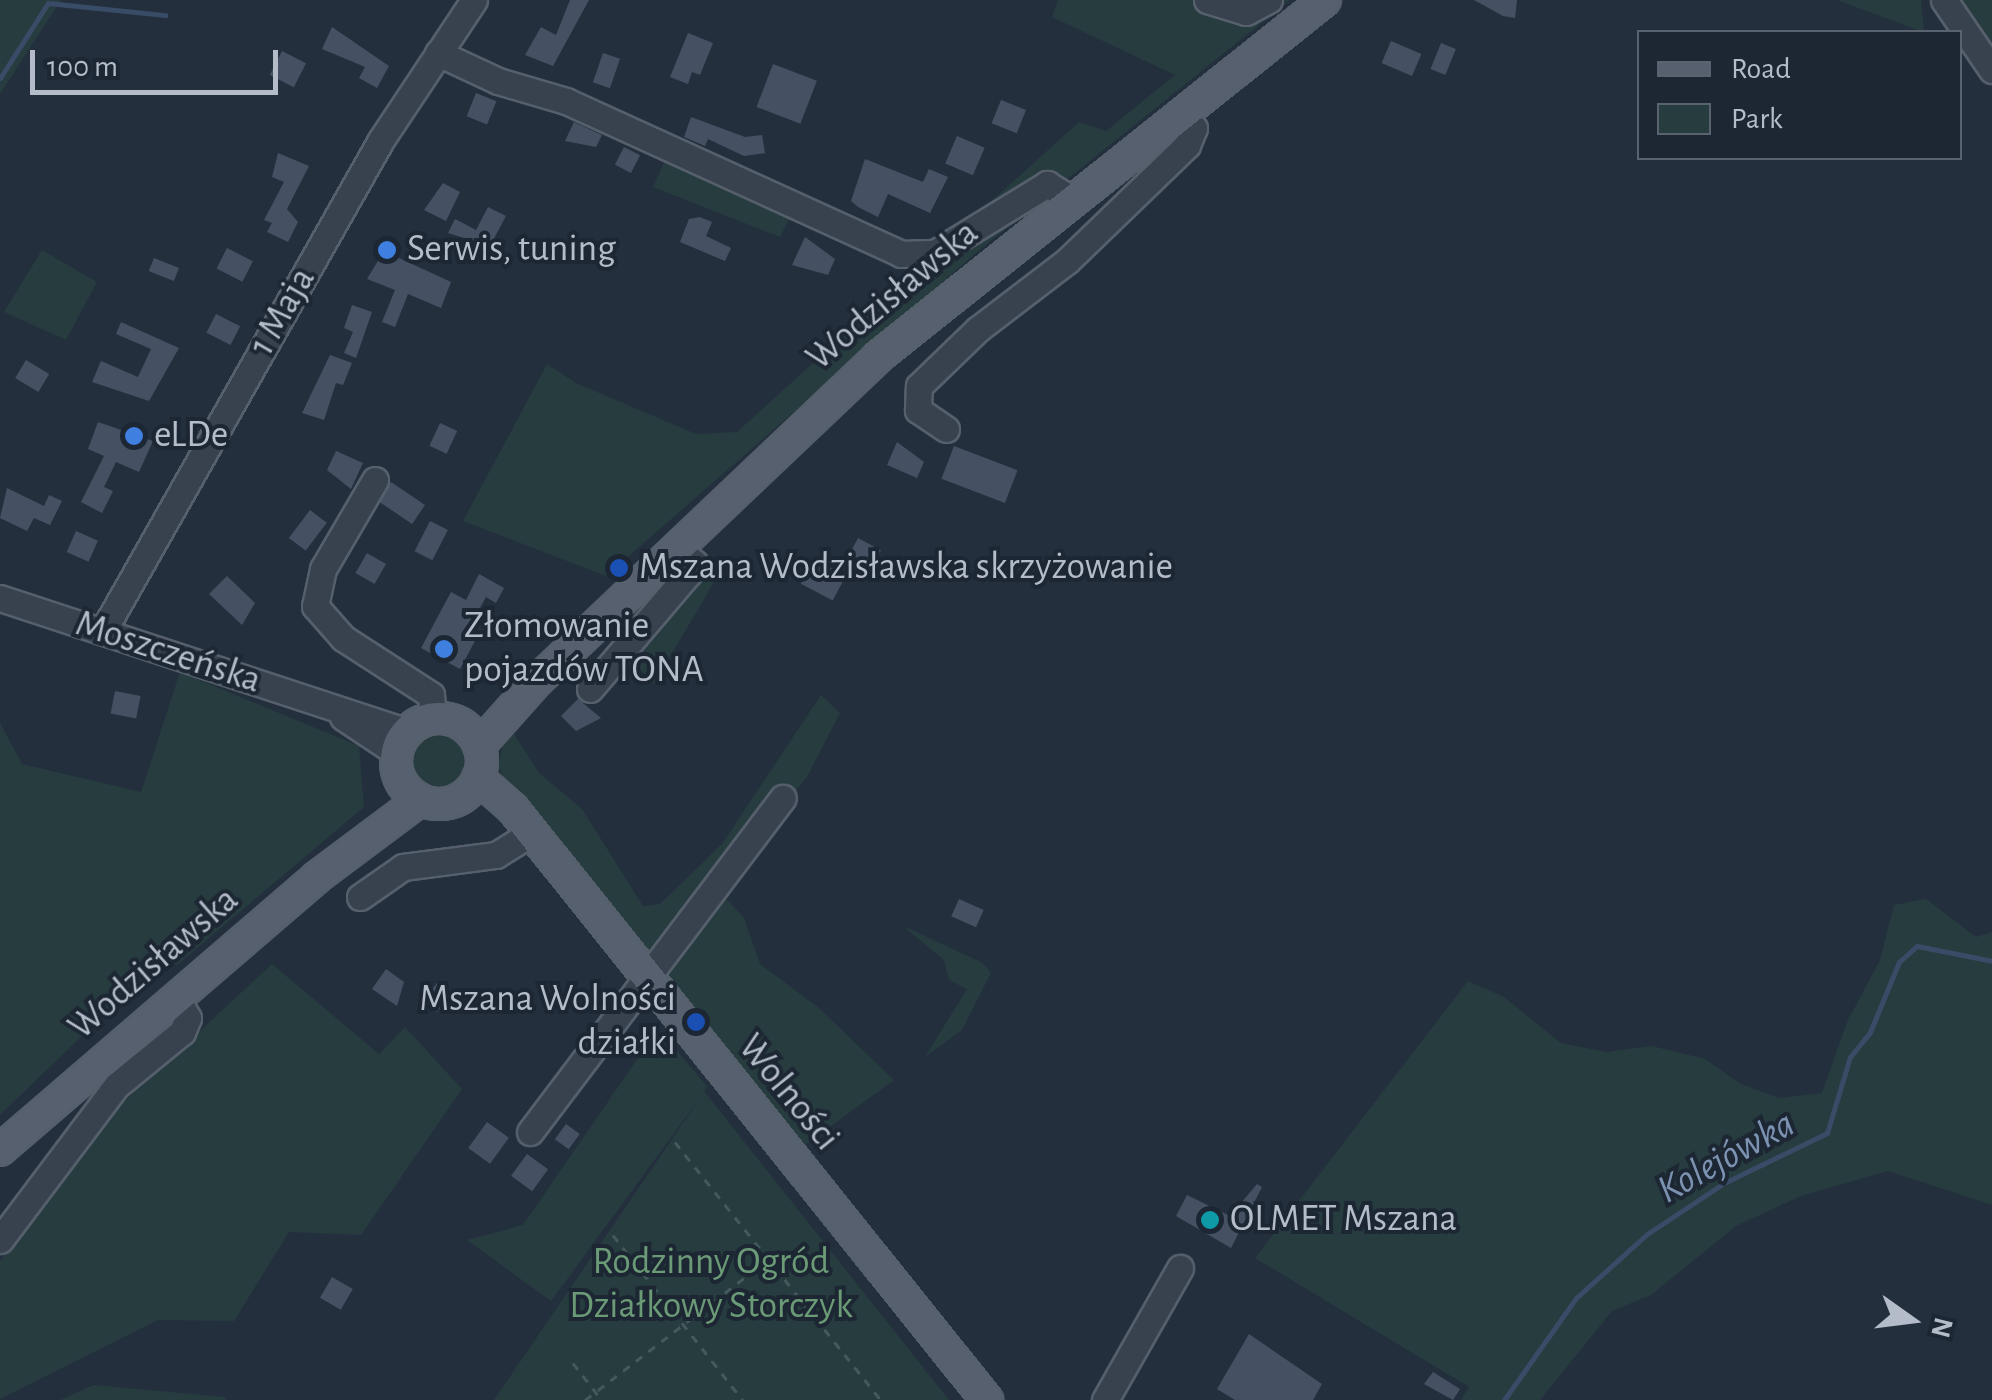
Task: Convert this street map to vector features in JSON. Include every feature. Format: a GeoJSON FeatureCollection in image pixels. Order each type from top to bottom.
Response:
{"type":"FeatureCollection","features":[{"type":"Feature","properties":{"kind":"main road","name":"Wodzisławska"},"geometry":{"type":"LineString","coordinates":[[471,736],[538,681],[878,357],[1324,0]]}},
{"type":"Feature","properties":{"kind":"main road"},"geometry":{"type":"LineString","coordinates":[[471,736],[470,788],[445,804],[412,757],[471,736]]}},
{"type":"Feature","properties":{"kind":"main road","name":"Wodzisławska"},"geometry":{"type":"LineString","coordinates":[[0,1150],[176,998],[364,844],[412,757]]}},
{"type":"Feature","properties":{"kind":"main road","name":"Wolności"},"geometry":{"type":"LineString","coordinates":[[470,788],[529,834],[987,1400]]}},
{"type":"Feature","properties":{"kind":"street","name":"1 Maja"},"geometry":{"type":"LineString","coordinates":[[103,631],[372,155],[474,0]]}},
{"type":"Feature","properties":{"kind":"street"},"geometry":{"type":"LineString","coordinates":[[1207,0],[1246,12],[1269,0]]}},
{"type":"Feature","properties":{"kind":"street"},"geometry":{"type":"LineString","coordinates":[[1944,0],[1992,70]]}},
{"type":"Feature","properties":{"kind":"street"},"geometry":{"type":"LineString","coordinates":[[438,53],[498,81],[566,101],[901,254],[936,253],[1047,184],[1072,200]]}},
{"type":"Feature","properties":{"kind":"street"},"geometry":{"type":"LineString","coordinates":[[946,429],[918,410],[920,386],[978,330],[1066,260],[1187,145],[1194,128],[1186,127],[1182,112]]}},
{"type":"Feature","properties":{"kind":"street"},"geometry":{"type":"LineString","coordinates":[[375,480],[323,569],[316,606],[343,638],[431,695],[412,757]]}},
{"type":"Feature","properties":{"kind":"street"},"geometry":{"type":"LineString","coordinates":[[590,689],[688,574],[694,563],[676,547]]}},
{"type":"Feature","properties":{"kind":"street","name":"Moszczeńska"},"geometry":{"type":"LineString","coordinates":[[0,598],[335,711],[364,714],[412,757]]}},
{"type":"Feature","properties":{"kind":"street"},"geometry":{"type":"LineString","coordinates":[[530,1132],[648,982],[782,798]]}},
{"type":"Feature","properties":{"kind":"street"},"geometry":{"type":"LineString","coordinates":[[360,897],[403,868],[496,855],[529,834]]}},
{"type":"Feature","properties":{"kind":"street"},"geometry":{"type":"LineString","coordinates":[[0,1240],[117,1085],[182,1032],[188,1018],[176,998]]}},
{"type":"Feature","properties":{"kind":"street"},"geometry":{"type":"LineString","coordinates":[[1105,1400],[1180,1268]]}},
{"type":"Feature","properties":{"kind":"path"},"geometry":{"type":"LineString","coordinates":[[675,1142],[881,1400]]}},
{"type":"Feature","properties":{"kind":"path"},"geometry":{"type":"LineString","coordinates":[[613,1234],[742,1400]]}},
{"type":"Feature","properties":{"kind":"path"},"geometry":{"type":"LineString","coordinates":[[586,1400],[769,1259]]}},
{"type":"Feature","properties":{"kind":"path"},"geometry":{"type":"LineString","coordinates":[[573,1363],[602,1400]]}},
{"type":"Feature","properties":{"kind":"green space"},"geometry":{"type":"Polygon","coordinates":[[[0,0],[61,0],[0,94],[0,0]]]}},
{"type":"Feature","properties":{"kind":"green space"},"geometry":{"type":"Polygon","coordinates":[[[1058,0],[1290,0],[984,246],[606,576],[463,521],[547,364],[576,383],[696,434],[737,432],[1079,122],[1106,131],[1175,75],[1052,17],[1058,0]]]}},
{"type":"Feature","properties":{"kind":"green space"},"geometry":{"type":"Polygon","coordinates":[[[1837,0],[1921,0],[1924,30],[1837,0]]]}},
{"type":"Feature","properties":{"kind":"green space"},"geometry":{"type":"Polygon","coordinates":[[[1955,0],[1992,0],[1992,54],[1955,0]]]}},
{"type":"Feature","properties":{"kind":"green space"},"geometry":{"type":"Polygon","coordinates":[[[668,154],[794,210],[780,237],[653,187],[668,154]]]}},
{"type":"Feature","properties":{"kind":"green space"},"geometry":{"type":"Polygon","coordinates":[[[42,250],[97,282],[66,340],[4,312],[42,250]]]}},
{"type":"Feature","properties":{"kind":"green space"},"geometry":{"type":"Polygon","coordinates":[[[705,559],[720,572],[654,684],[626,654],[705,559]]]}},
{"type":"Feature","properties":{"kind":"green space"},"geometry":{"type":"Polygon","coordinates":[[[180,672],[359,746],[364,807],[177,965],[147,953],[115,1004],[0,1115],[0,723],[22,764],[141,792],[180,672]]]}},
{"type":"Feature","properties":{"kind":"green space"},"geometry":{"type":"Polygon","coordinates":[[[821,695],[840,713],[807,777],[651,966],[505,783],[498,765],[503,745],[514,734],[539,773],[582,809],[643,906],[660,904],[722,844],[821,695]]]}},
{"type":"Feature","properties":{"kind":"green space"},"geometry":{"type":"Polygon","coordinates":[[[438,729],[460,739],[470,761],[460,783],[438,793],[416,783],[406,761],[416,739],[438,729]]]}},
{"type":"Feature","properties":{"kind":"green space"},"geometry":{"type":"Polygon","coordinates":[[[720,892],[744,918],[760,964],[819,1008],[894,1080],[797,1151],[661,975],[720,892]]]}},
{"type":"Feature","properties":{"kind":"green space"},"geometry":{"type":"Polygon","coordinates":[[[1926,899],[1976,937],[1992,932],[1992,1205],[1888,1171],[1801,1196],[1736,1226],[1651,1295],[1612,1311],[1540,1400],[1461,1400],[1469,1387],[1255,1258],[1468,981],[1504,997],[1561,1043],[1606,1052],[1652,1046],[1705,1059],[1741,1084],[1779,1098],[1822,1093],[1847,1022],[1880,960],[1894,905],[1926,899]]]}},
{"type":"Feature","properties":{"kind":"green space"},"geometry":{"type":"Polygon","coordinates":[[[903,926],[983,963],[991,973],[962,1030],[925,1057],[967,989],[949,980],[944,960],[903,926]]]}},
{"type":"Feature","properties":{"kind":"green space"},"geometry":{"type":"Polygon","coordinates":[[[272,964],[379,1054],[405,1027],[462,1089],[361,1235],[289,1232],[234,1321],[158,1320],[0,1399],[0,1261],[119,1106],[272,964]]]}},
{"type":"Feature","properties":{"kind":"green space","name":"Rodzinny Ogród Działkowy Storczyk"},"geometry":{"type":"Polygon","coordinates":[[[658,1029],[707,1086],[704,1091],[949,1400],[494,1400],[700,1098],[551,1301],[467,1240],[523,1225],[658,1029]]]}},
{"type":"Feature","properties":{"kind":"green space"},"geometry":{"type":"Polygon","coordinates":[[[94,1385],[225,1397],[226,1400],[60,1400],[94,1385]]]}},
{"type":"Feature","properties":{"kind":"building"},"geometry":{"type":"Polygon","coordinates":[[[570,0],[589,0],[553,66],[525,55],[541,27],[556,35],[570,0]]]}},
{"type":"Feature","properties":{"kind":"building"},"geometry":{"type":"Polygon","coordinates":[[[1474,0],[1517,0],[1515,18],[1503,16],[1474,0]]]}},
{"type":"Feature","properties":{"kind":"building"},"geometry":{"type":"Polygon","coordinates":[[[332,27],[389,66],[377,88],[359,78],[365,67],[322,49],[332,27]]]}},
{"type":"Feature","properties":{"kind":"building"},"geometry":{"type":"Polygon","coordinates":[[[688,33],[713,43],[700,75],[692,72],[688,84],[670,77],[688,33]]]}},
{"type":"Feature","properties":{"kind":"building"},"geometry":{"type":"Polygon","coordinates":[[[1391,41],[1421,54],[1412,76],[1382,63],[1391,41]]]}},
{"type":"Feature","properties":{"kind":"building"},"geometry":{"type":"Polygon","coordinates":[[[1441,43],[1456,49],[1445,75],[1431,69],[1441,43]]]}},
{"type":"Feature","properties":{"kind":"building"},"geometry":{"type":"Polygon","coordinates":[[[282,51],[306,63],[294,87],[270,75],[282,51]]]}},
{"type":"Feature","properties":{"kind":"building"},"geometry":{"type":"Polygon","coordinates":[[[603,53],[620,59],[610,88],[593,82],[603,53]]]}},
{"type":"Feature","properties":{"kind":"building"},"geometry":{"type":"Polygon","coordinates":[[[773,64],[817,81],[800,124],[757,107],[773,64]]]}},
{"type":"Feature","properties":{"kind":"building"},"geometry":{"type":"Polygon","coordinates":[[[476,93],[496,101],[487,124],[467,116],[476,93]]]}},
{"type":"Feature","properties":{"kind":"building"},"geometry":{"type":"Polygon","coordinates":[[[1001,100],[1026,110],[1017,133],[992,123],[1001,100]]]}},
{"type":"Feature","properties":{"kind":"building"},"geometry":{"type":"Polygon","coordinates":[[[691,117],[745,137],[762,135],[765,153],[744,156],[708,139],[705,146],[684,137],[691,117]]]}},
{"type":"Feature","properties":{"kind":"building"},"geometry":{"type":"Polygon","coordinates":[[[574,122],[602,135],[596,147],[565,141],[574,122]]]}},
{"type":"Feature","properties":{"kind":"building"},"geometry":{"type":"Polygon","coordinates":[[[957,136],[985,148],[973,175],[945,164],[957,136]]]}},
{"type":"Feature","properties":{"kind":"building"},"geometry":{"type":"Polygon","coordinates":[[[624,147],[640,155],[631,173],[615,165],[624,147]]]}},
{"type":"Feature","properties":{"kind":"building"},"geometry":{"type":"Polygon","coordinates":[[[278,153],[309,166],[287,209],[298,222],[288,242],[267,232],[272,223],[264,220],[284,182],[272,177],[278,153]]]}},
{"type":"Feature","properties":{"kind":"building"},"geometry":{"type":"Polygon","coordinates":[[[865,159],[923,182],[929,169],[948,177],[930,213],[888,194],[878,217],[851,201],[865,159]]]}},
{"type":"Feature","properties":{"kind":"building"},"geometry":{"type":"Polygon","coordinates":[[[443,183],[460,192],[446,221],[424,210],[443,183]]]}},
{"type":"Feature","properties":{"kind":"building"},"geometry":{"type":"Polygon","coordinates":[[[488,207],[506,216],[490,246],[448,233],[455,219],[476,230],[488,207]]]}},
{"type":"Feature","properties":{"kind":"building"},"geometry":{"type":"Polygon","coordinates":[[[700,217],[712,222],[706,236],[731,248],[725,261],[680,242],[689,219],[700,217]]]}},
{"type":"Feature","properties":{"kind":"building"},"geometry":{"type":"Polygon","coordinates":[[[805,237],[835,259],[828,275],[792,265],[805,237]]]}},
{"type":"Feature","properties":{"kind":"building"},"geometry":{"type":"Polygon","coordinates":[[[227,248],[253,261],[242,282],[217,268],[227,248]]]}},
{"type":"Feature","properties":{"kind":"building"},"geometry":{"type":"Polygon","coordinates":[[[384,251],[451,282],[441,308],[408,294],[395,327],[382,322],[395,290],[367,279],[384,251]]]}},
{"type":"Feature","properties":{"kind":"building"},"geometry":{"type":"Polygon","coordinates":[[[154,258],[179,268],[174,281],[149,271],[154,258]]]}},
{"type":"Feature","properties":{"kind":"building"},"geometry":{"type":"Polygon","coordinates":[[[352,305],[372,312],[356,358],[344,353],[353,332],[344,328],[352,305]]]}},
{"type":"Feature","properties":{"kind":"building"},"geometry":{"type":"Polygon","coordinates":[[[216,314],[240,326],[231,345],[206,333],[216,314]]]}},
{"type":"Feature","properties":{"kind":"building"},"geometry":{"type":"Polygon","coordinates":[[[121,322],[179,348],[149,401],[92,382],[101,361],[138,377],[151,349],[116,334],[121,322]]]}},
{"type":"Feature","properties":{"kind":"building"},"geometry":{"type":"Polygon","coordinates":[[[330,355],[352,363],[343,385],[336,383],[324,420],[302,413],[330,355]]]}},
{"type":"Feature","properties":{"kind":"building"},"geometry":{"type":"Polygon","coordinates":[[[26,360],[49,374],[38,392],[15,378],[26,360]]]}},
{"type":"Feature","properties":{"kind":"building"},"geometry":{"type":"Polygon","coordinates":[[[98,422],[153,441],[139,472],[116,462],[104,487],[113,491],[102,513],[81,502],[104,456],[88,449],[98,422]]]}},
{"type":"Feature","properties":{"kind":"building"},"geometry":{"type":"Polygon","coordinates":[[[440,423],[457,431],[447,454],[429,446],[440,423]]]}},
{"type":"Feature","properties":{"kind":"building"},"geometry":{"type":"Polygon","coordinates":[[[897,442],[924,462],[917,478],[887,465],[897,442]]]}},
{"type":"Feature","properties":{"kind":"building"},"geometry":{"type":"Polygon","coordinates":[[[954,446],[1017,470],[1005,503],[941,479],[954,446]]]}},
{"type":"Feature","properties":{"kind":"building"},"geometry":{"type":"Polygon","coordinates":[[[336,451],[363,463],[351,489],[327,470],[336,451]]]}},
{"type":"Feature","properties":{"kind":"building"},"geometry":{"type":"Polygon","coordinates":[[[391,482],[425,505],[412,524],[378,501],[391,482]]]}},
{"type":"Feature","properties":{"kind":"building"},"geometry":{"type":"Polygon","coordinates":[[[7,488],[44,506],[49,495],[62,501],[50,525],[34,518],[27,531],[0,518],[7,488]]]}},
{"type":"Feature","properties":{"kind":"building"},"geometry":{"type":"Polygon","coordinates":[[[310,510],[327,523],[306,551],[289,538],[310,510]]]}},
{"type":"Feature","properties":{"kind":"building"},"geometry":{"type":"Polygon","coordinates":[[[430,521],[448,530],[432,560],[415,551],[430,521]]]}},
{"type":"Feature","properties":{"kind":"building"},"geometry":{"type":"Polygon","coordinates":[[[76,531],[98,541],[89,562],[67,552],[76,531]]]}},
{"type":"Feature","properties":{"kind":"building"},"geometry":{"type":"Polygon","coordinates":[[[858,538],[881,550],[873,566],[850,554],[858,538]]]}},
{"type":"Feature","properties":{"kind":"building"},"geometry":{"type":"Polygon","coordinates":[[[367,553],[386,564],[375,584],[356,573],[367,553]]]}},
{"type":"Feature","properties":{"kind":"building"},"geometry":{"type":"Polygon","coordinates":[[[814,559],[846,576],[833,601],[801,584],[814,559]]]}},
{"type":"Feature","properties":{"kind":"building"},"geometry":{"type":"Polygon","coordinates":[[[479,574],[504,588],[496,603],[486,597],[466,634],[476,639],[460,669],[421,648],[451,592],[466,600],[479,574]]]}},
{"type":"Feature","properties":{"kind":"building"},"geometry":{"type":"Polygon","coordinates":[[[227,576],[255,603],[242,625],[209,594],[227,576]]]}},
{"type":"Feature","properties":{"kind":"building"},"geometry":{"type":"Polygon","coordinates":[[[115,691],[141,696],[136,719],[111,714],[115,691]]]}},
{"type":"Feature","properties":{"kind":"building"},"geometry":{"type":"Polygon","coordinates":[[[578,699],[601,718],[576,731],[561,716],[578,699]]]}},
{"type":"Feature","properties":{"kind":"building"},"geometry":{"type":"Polygon","coordinates":[[[959,899],[984,910],[976,927],[951,916],[959,899]]]}},
{"type":"Feature","properties":{"kind":"building"},"geometry":{"type":"Polygon","coordinates":[[[386,969],[404,982],[397,1006],[372,989],[386,969]]]}},
{"type":"Feature","properties":{"kind":"building"},"geometry":{"type":"Polygon","coordinates":[[[437,983],[451,994],[437,1012],[423,1001],[437,983]]]}},
{"type":"Feature","properties":{"kind":"building"},"geometry":{"type":"Polygon","coordinates":[[[487,1122],[509,1138],[490,1164],[468,1148],[487,1122]]]}},
{"type":"Feature","properties":{"kind":"building"},"geometry":{"type":"Polygon","coordinates":[[[566,1124],[580,1134],[569,1149],[555,1139],[566,1124]]]}},
{"type":"Feature","properties":{"kind":"building"},"geometry":{"type":"Polygon","coordinates":[[[527,1154],[548,1169],[532,1191],[511,1176],[527,1154]]]}},
{"type":"Feature","properties":{"kind":"building","name":"OLMET Mszana"},"geometry":{"type":"Polygon","coordinates":[[[1257,1184],[1262,1187],[1231,1248],[1176,1216],[1187,1195],[1230,1216],[1257,1184]]]}},
{"type":"Feature","properties":{"kind":"building"},"geometry":{"type":"Polygon","coordinates":[[[332,1277],[353,1289],[341,1310],[320,1298],[332,1277]]]}},
{"type":"Feature","properties":{"kind":"building"},"geometry":{"type":"Polygon","coordinates":[[[1249,1334],[1322,1384],[1313,1400],[1235,1400],[1217,1389],[1249,1334]]]}},
{"type":"Feature","properties":{"kind":"building"},"geometry":{"type":"Polygon","coordinates":[[[1433,1372],[1460,1389],[1453,1400],[1424,1384],[1433,1372]]]}},
{"type":"Feature","properties":{"kind":"waterway"},"geometry":{"type":"LineString","coordinates":[[48,3],[165,15]]}},
{"type":"Feature","properties":{"kind":"waterway"},"geometry":{"type":"LineString","coordinates":[[0,78],[48,3]]}},
{"type":"Feature","properties":{"kind":"waterway","name":"Kolejówka"},"geometry":{"type":"LineString","coordinates":[[1504,1400],[1576,1298],[1647,1234],[1724,1183],[1827,1133],[1850,1057],[1870,1032],[1899,962],[1917,946],[1992,961]]}},
{"type":"Feature","properties":{"kind":"place","name":"Serwis, tuning"},"geometry":{"type":"Point","coordinates":[387,250]}},
{"type":"Feature","properties":{"kind":"place","name":"eLDe"},"geometry":{"type":"Point","coordinates":[134,436]}},
{"type":"Feature","properties":{"kind":"place","name":"Mszana Wodzisławska skrzyżowanie"},"geometry":{"type":"Point","coordinates":[619,568]}},
{"type":"Feature","properties":{"kind":"place","name":"Złomowanie pojazdów TONA"},"geometry":{"type":"Point","coordinates":[444,649]}},
{"type":"Feature","properties":{"kind":"place","name":"Mszana Wolności działki"},"geometry":{"type":"Point","coordinates":[696,1022]}},
{"type":"Feature","properties":{"kind":"place","name":"OLMET Mszana"},"geometry":{"type":"Point","coordinates":[1210,1220]}}]}
